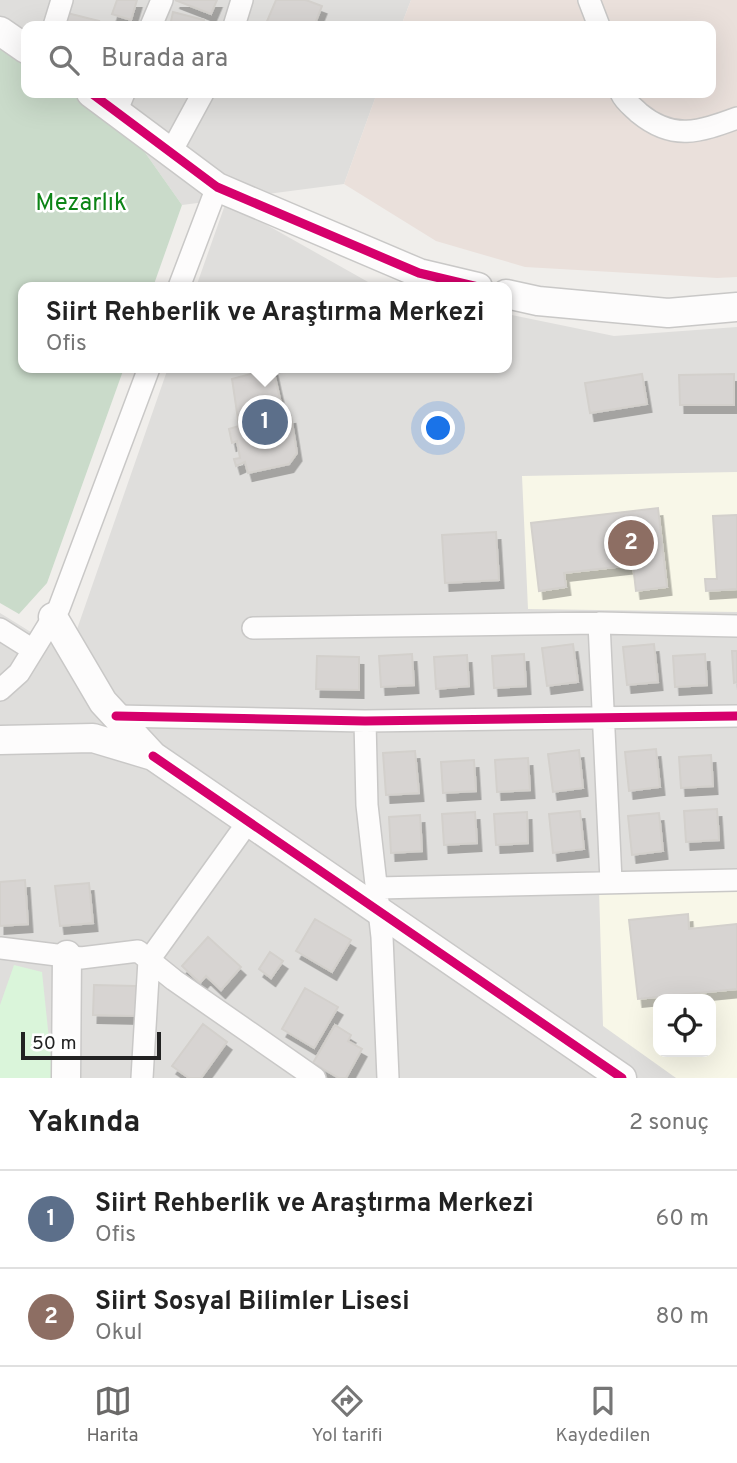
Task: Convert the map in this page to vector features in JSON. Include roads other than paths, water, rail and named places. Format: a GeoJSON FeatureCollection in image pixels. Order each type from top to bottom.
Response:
{"type":"FeatureCollection","features":[{"type":"Feature","properties":{"kind":"street"},"geometry":{"type":"LineString","coordinates":[[56,21],[62,0]]}},
{"type":"Feature","properties":{"kind":"street"},"geometry":{"type":"LineString","coordinates":[[153,21],[162,0]]}},
{"type":"Feature","properties":{"kind":"street"},"geometry":{"type":"LineString","coordinates":[[236,21],[242,0]]}},
{"type":"Feature","properties":{"kind":"street"},"geometry":{"type":"LineString","coordinates":[[589,0],[597,21]]}},
{"type":"Feature","properties":{"kind":"street"},"geometry":{"type":"LineString","coordinates":[[0,32],[21,46]]}},
{"type":"Feature","properties":{"kind":"street"},"geometry":{"type":"LineString","coordinates":[[171,152],[201,98]]}},
{"type":"Feature","properties":{"kind":"street"},"geometry":{"type":"LineString","coordinates":[[623,98],[651,122],[677,133],[711,127],[737,118]]}},
{"type":"Feature","properties":{"kind":"street"},"geometry":{"type":"LineString","coordinates":[[120,102],[171,152],[217,187],[419,273],[457,282]]}},
{"type":"Feature","properties":{"kind":"street"},"geometry":{"type":"LineString","coordinates":[[181,282],[217,187]]}},
{"type":"Feature","properties":{"kind":"street"},"geometry":{"type":"LineString","coordinates":[[512,295],[538,301],[668,313],[737,307]]}},
{"type":"Feature","properties":{"kind":"street"},"geometry":{"type":"LineString","coordinates":[[0,690],[19,674],[53,617],[147,373]]}},
{"type":"Feature","properties":{"kind":"street"},"geometry":{"type":"LineString","coordinates":[[53,617],[103,702],[153,756],[248,822],[378,900],[622,1078]]}},
{"type":"Feature","properties":{"kind":"street"},"geometry":{"type":"LineString","coordinates":[[599,623],[611,881]]}},
{"type":"Feature","properties":{"kind":"street"},"geometry":{"type":"LineString","coordinates":[[253,628],[599,623],[737,626]]}},
{"type":"Feature","properties":{"kind":"street"},"geometry":{"type":"LineString","coordinates":[[0,629],[33,650]]}},
{"type":"Feature","properties":{"kind":"street"},"geometry":{"type":"LineString","coordinates":[[116,716],[365,721],[737,716]]}},
{"type":"Feature","properties":{"kind":"street"},"geometry":{"type":"LineString","coordinates":[[365,721],[367,805],[378,900],[388,1078]]}},
{"type":"Feature","properties":{"kind":"street"},"geometry":{"type":"LineString","coordinates":[[0,740],[93,738],[153,756]]}},
{"type":"Feature","properties":{"kind":"street"},"geometry":{"type":"LineString","coordinates":[[142,1078],[149,960],[248,822]]}},
{"type":"Feature","properties":{"kind":"street"},"geometry":{"type":"LineString","coordinates":[[378,900],[611,881],[737,880]]}},
{"type":"Feature","properties":{"kind":"street"},"geometry":{"type":"LineString","coordinates":[[0,948],[81,958],[138,951],[315,1078]]}},
{"type":"Feature","properties":{"kind":"street"},"geometry":{"type":"LineString","coordinates":[[66,1078],[67,955]]}},
{"type":"Feature","properties":{"kind":"place","name":"Siirt Rehberlik ve Araştırma Merkezi"},"geometry":{"type":"Point","coordinates":[265,422]}},
{"type":"Feature","properties":{"kind":"place","name":"Siirt Sosyal Bilimler Lisesi"},"geometry":{"type":"Point","coordinates":[631,543]}},
{"type":"Feature","properties":{"kind":"park label","name":"Mezarlık"},"geometry":{"type":"Point","coordinates":[81,204]}}]}
